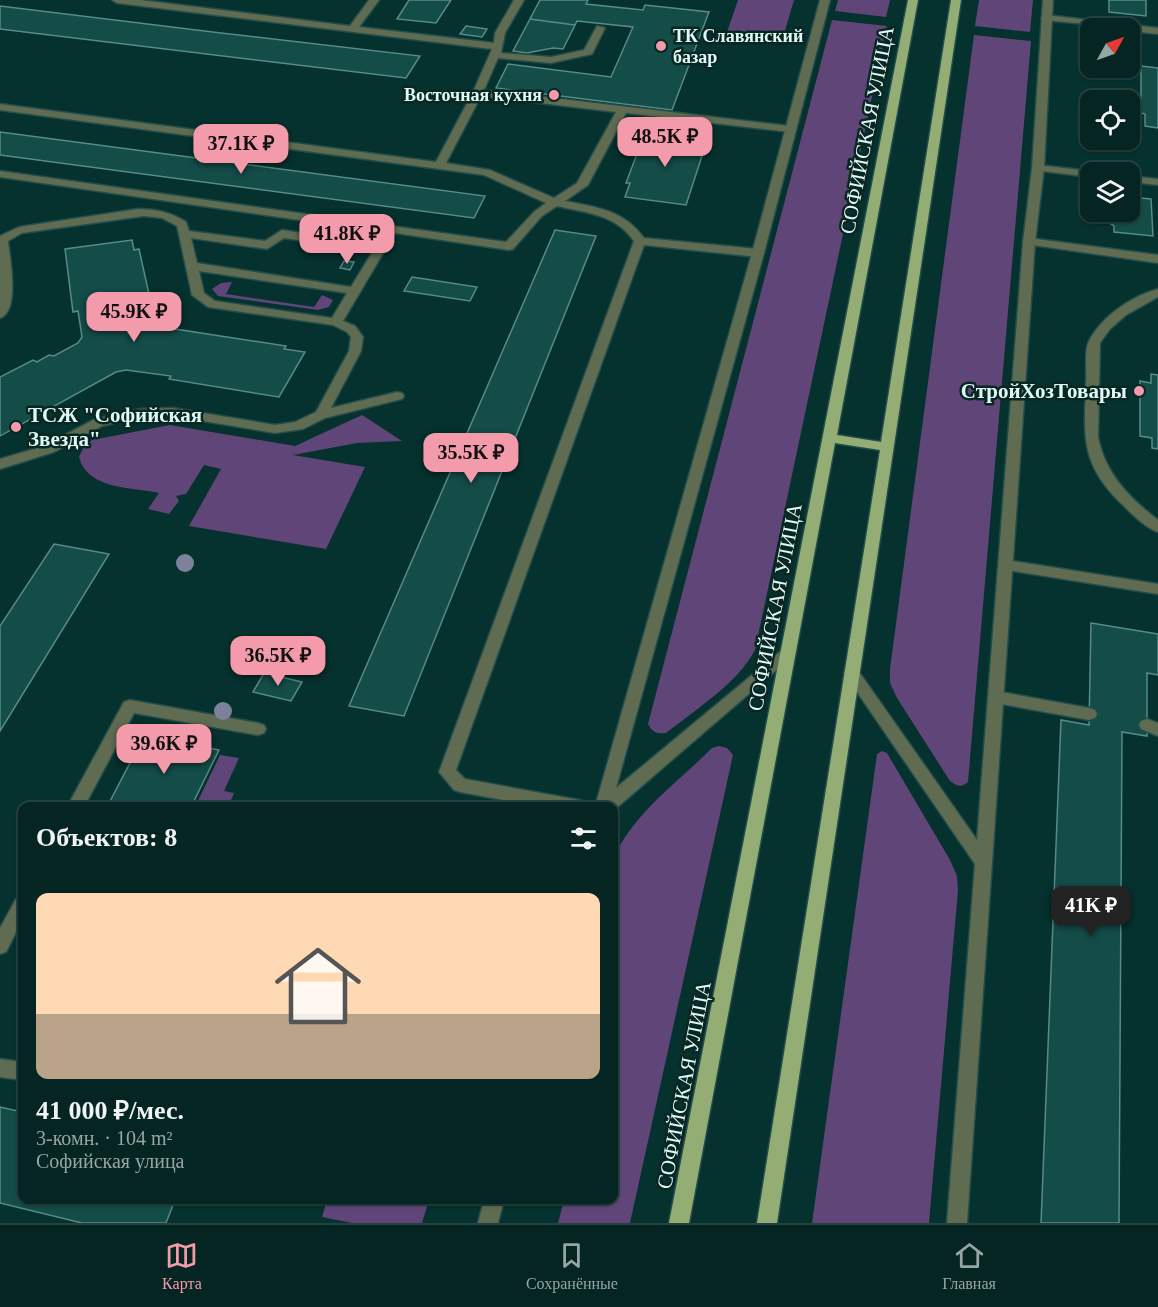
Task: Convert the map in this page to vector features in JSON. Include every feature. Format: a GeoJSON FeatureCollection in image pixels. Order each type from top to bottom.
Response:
{"type":"FeatureCollection","features":[{"type":"Feature","properties":{"kind":"main road","name":"СОФИЙСКАЯ УЛИЦА"},"geometry":{"type":"LineString","coordinates":[[679,1223],[914,0]]}},
{"type":"Feature","properties":{"kind":"main road"},"geometry":{"type":"LineString","coordinates":[[767,1223],[956,0]]}},
{"type":"Feature","properties":{"kind":"main road"},"geometry":{"type":"LineString","coordinates":[[830,438],[886,447]]}},
{"type":"Feature","properties":{"kind":"street"},"geometry":{"type":"LineString","coordinates":[[117,0],[353,29],[551,60],[588,52],[600,28]]}},
{"type":"Feature","properties":{"kind":"street"},"geometry":{"type":"LineString","coordinates":[[353,29],[374,0]]}},
{"type":"Feature","properties":{"kind":"street"},"geometry":{"type":"LineString","coordinates":[[440,165],[478,92],[496,51],[500,33],[519,0]]}},
{"type":"Feature","properties":{"kind":"street"},"geometry":{"type":"LineString","coordinates":[[605,802],[758,253],[825,0]]}},
{"type":"Feature","properties":{"kind":"street"},"geometry":{"type":"LineString","coordinates":[[957,1223],[1029,242],[1038,168],[1048,0]]}},
{"type":"Feature","properties":{"kind":"street"},"geometry":{"type":"LineString","coordinates":[[1046,18],[1158,31]]}},
{"type":"Feature","properties":{"kind":"street"},"geometry":{"type":"LineString","coordinates":[[478,92],[790,129]]}},
{"type":"Feature","properties":{"kind":"street"},"geometry":{"type":"LineString","coordinates":[[0,107],[486,172],[556,203],[604,212],[623,219],[634,230],[640,241],[447,772],[460,785],[552,802]]}},
{"type":"Feature","properties":{"kind":"street"},"geometry":{"type":"LineString","coordinates":[[0,174],[509,246],[538,214],[582,185],[622,110]]}},
{"type":"Feature","properties":{"kind":"street"},"geometry":{"type":"LineString","coordinates":[[1038,168],[1080,173]]}},
{"type":"Feature","properties":{"kind":"street"},"geometry":{"type":"LineString","coordinates":[[1140,180],[1158,182]]}},
{"type":"Feature","properties":{"kind":"street"},"geometry":{"type":"LineString","coordinates":[[0,314],[7,295],[1,241],[19,230],[138,212],[157,212],[182,224],[198,295],[212,304],[336,322],[351,329],[357,337],[355,351],[321,415]]}},
{"type":"Feature","properties":{"kind":"street"},"geometry":{"type":"LineString","coordinates":[[336,322],[392,229]]}},
{"type":"Feature","properties":{"kind":"street"},"geometry":{"type":"LineString","coordinates":[[184,234],[267,245],[282,234],[380,248]]}},
{"type":"Feature","properties":{"kind":"street"},"geometry":{"type":"LineString","coordinates":[[640,241],[758,253]]}},
{"type":"Feature","properties":{"kind":"street"},"geometry":{"type":"LineString","coordinates":[[1029,242],[1158,259]]}},
{"type":"Feature","properties":{"kind":"street"},"geometry":{"type":"LineString","coordinates":[[192,266],[355,291]]}},
{"type":"Feature","properties":{"kind":"street"},"geometry":{"type":"LineString","coordinates":[[1158,293],[1134,305],[1114,319],[1100,332],[1094,343],[1091,437],[1093,452],[1107,477],[1126,500],[1158,527]]}},
{"type":"Feature","properties":{"kind":"street"},"geometry":{"type":"LineString","coordinates":[[0,464],[49,449],[98,423],[140,413],[173,412],[275,429],[298,426],[321,415],[397,396]]}},
{"type":"Feature","properties":{"kind":"street"},"geometry":{"type":"LineString","coordinates":[[1006,565],[1158,589]]}},
{"type":"Feature","properties":{"kind":"street"},"geometry":{"type":"LineString","coordinates":[[610,802],[787,654]]}},
{"type":"Feature","properties":{"kind":"street"},"geometry":{"type":"LineString","coordinates":[[852,673],[984,864]]}},
{"type":"Feature","properties":{"kind":"street"},"geometry":{"type":"LineString","coordinates":[[996,697],[1089,714]]}},
{"type":"Feature","properties":{"kind":"street"},"geometry":{"type":"LineString","coordinates":[[78,802],[130,706],[258,729]]}},
{"type":"Feature","properties":{"kind":"street"},"geometry":{"type":"LineString","coordinates":[[0,945],[18,911]]}},
{"type":"Feature","properties":{"kind":"street"},"geometry":{"type":"LineString","coordinates":[[0,1068],[18,1070]]}},
{"type":"Feature","properties":{"kind":"street"},"geometry":{"type":"LineString","coordinates":[[488,1223],[493,1204]]}},
{"type":"Feature","properties":{"kind":"shaded area"},"geometry":{"type":"Polygon","coordinates":[[[738,0],[794,0],[782,41],[726,35],[738,0]]]}},
{"type":"Feature","properties":{"kind":"shaded area"},"geometry":{"type":"Polygon","coordinates":[[[838,0],[890,0],[886,17],[835,11],[838,0]]]}},
{"type":"Feature","properties":{"kind":"shaded area"},"geometry":{"type":"Polygon","coordinates":[[[979,0],[1033,0],[1030,32],[975,26],[979,0]]]}},
{"type":"Feature","properties":{"kind":"shaded area"},"geometry":{"type":"Polygon","coordinates":[[[832,20],[887,26],[755,650],[727,685],[666,733],[658,733],[648,724],[832,20]]]}},
{"type":"Feature","properties":{"kind":"shaded area"},"geometry":{"type":"Polygon","coordinates":[[[974,35],[1031,41],[968,782],[959,786],[950,781],[897,698],[890,683],[890,669],[974,35]]]}},
{"type":"Feature","properties":{"kind":"shaded area"},"geometry":{"type":"Polygon","coordinates":[[[232,282],[226,294],[314,307],[322,295],[333,300],[329,307],[318,310],[218,296],[212,289],[221,283],[232,282]]]}},
{"type":"Feature","properties":{"kind":"shaded area"},"geometry":{"type":"Polygon","coordinates":[[[362,415],[402,441],[357,443],[293,455],[365,467],[326,549],[189,526],[221,469],[204,465],[186,494],[176,496],[179,501],[169,514],[148,509],[159,493],[124,488],[101,481],[91,476],[79,457],[84,446],[92,440],[170,425],[295,446],[362,415]]]}},
{"type":"Feature","properties":{"kind":"shaded area"},"geometry":{"type":"Polygon","coordinates":[[[719,746],[727,748],[733,755],[630,1223],[558,1223],[563,1204],[618,1204],[618,850],[645,812],[712,748],[719,746]]]}},
{"type":"Feature","properties":{"kind":"shaded area"},"geometry":{"type":"Polygon","coordinates":[[[882,751],[887,753],[950,860],[957,876],[958,890],[929,1223],[812,1223],[877,754],[882,751]]]}},
{"type":"Feature","properties":{"kind":"shaded area"},"geometry":{"type":"Polygon","coordinates":[[[220,755],[239,758],[224,791],[234,793],[230,802],[197,802],[220,755]]]}},
{"type":"Feature","properties":{"kind":"shaded area"},"geometry":{"type":"Polygon","coordinates":[[[326,1204],[428,1204],[422,1223],[352,1223],[322,1217],[326,1204]]]}},
{"type":"Feature","properties":{"kind":"building"},"geometry":{"type":"Polygon","coordinates":[[[409,0],[451,0],[436,23],[397,19],[409,0]]]}},
{"type":"Feature","properties":{"kind":"building","name":"ТК Славянский базар"},"geometry":{"type":"Polygon","coordinates":[[[540,0],[588,0],[586,4],[643,10],[645,5],[709,12],[672,110],[496,88],[508,64],[611,77],[633,27],[577,21],[575,25],[530,19],[540,0]]]}},
{"type":"Feature","properties":{"kind":"building"},"geometry":{"type":"Polygon","coordinates":[[[1109,0],[1146,0],[1146,16],[1109,12],[1109,0]]]}},
{"type":"Feature","properties":{"kind":"building"},"geometry":{"type":"Polygon","coordinates":[[[0,6],[420,56],[406,78],[0,29],[0,6]]]}},
{"type":"Feature","properties":{"kind":"building"},"geometry":{"type":"Polygon","coordinates":[[[530,19],[575,25],[563,49],[553,48],[527,53],[513,51],[530,19]]]}},
{"type":"Feature","properties":{"kind":"building"},"geometry":{"type":"Polygon","coordinates":[[[466,26],[487,29],[482,37],[460,34],[466,26]]]}},
{"type":"Feature","properties":{"kind":"building"},"geometry":{"type":"Polygon","coordinates":[[[1141,66],[1158,68],[1158,128],[1145,126],[1145,114],[1141,113],[1141,66]]]}},
{"type":"Feature","properties":{"kind":"building"},"geometry":{"type":"Polygon","coordinates":[[[646,130],[704,137],[699,149],[704,150],[686,205],[625,197],[630,183],[626,183],[646,130]]]}},
{"type":"Feature","properties":{"kind":"building"},"geometry":{"type":"Polygon","coordinates":[[[0,132],[485,196],[474,218],[0,155],[0,132]]]}},
{"type":"Feature","properties":{"kind":"building"},"geometry":{"type":"Polygon","coordinates":[[[1140,198],[1151,199],[1153,236],[1114,232],[1114,226],[1108,222],[1140,222],[1140,198]]]}},
{"type":"Feature","properties":{"kind":"building"},"geometry":{"type":"Polygon","coordinates":[[[555,230],[596,236],[404,716],[349,706],[555,230]]]}},
{"type":"Feature","properties":{"kind":"building"},"geometry":{"type":"Polygon","coordinates":[[[132,240],[134,250],[139,249],[156,326],[286,346],[284,349],[305,352],[279,397],[169,379],[171,376],[126,370],[116,372],[0,436],[0,377],[33,360],[37,362],[49,355],[54,356],[78,343],[82,337],[78,311],[73,312],[65,249],[132,240]]]}},
{"type":"Feature","properties":{"kind":"building"},"geometry":{"type":"Polygon","coordinates":[[[344,261],[354,262],[350,270],[340,268],[344,261]]]}},
{"type":"Feature","properties":{"kind":"building"},"geometry":{"type":"Polygon","coordinates":[[[412,277],[477,287],[470,301],[404,291],[412,277]]]}},
{"type":"Feature","properties":{"kind":"building"},"geometry":{"type":"Polygon","coordinates":[[[1151,374],[1158,375],[1158,449],[1152,448],[1152,438],[1140,436],[1140,381],[1151,383],[1151,374]]]}},
{"type":"Feature","properties":{"kind":"building"},"geometry":{"type":"Polygon","coordinates":[[[54,544],[109,554],[0,731],[0,626],[54,544]]]}},
{"type":"Feature","properties":{"kind":"building"},"geometry":{"type":"Polygon","coordinates":[[[1091,623],[1158,634],[1158,675],[1147,673],[1147,736],[1122,732],[1119,1223],[1041,1223],[1061,720],[1089,725],[1091,623]]]}},
{"type":"Feature","properties":{"kind":"building"},"geometry":{"type":"Polygon","coordinates":[[[264,673],[302,682],[291,701],[253,692],[264,673]]]}},
{"type":"Feature","properties":{"kind":"building"},"geometry":{"type":"Polygon","coordinates":[[[144,736],[183,741],[182,743],[219,750],[193,802],[110,802],[144,736]]]}},
{"type":"Feature","properties":{"kind":"building"},"geometry":{"type":"Polygon","coordinates":[[[0,1107],[18,1111],[18,1204],[173,1204],[166,1223],[82,1223],[0,1203],[0,1107]]]}},
{"type":"Feature","properties":{"kind":"place","name":"ТК Славянский базар"},"geometry":{"type":"Point","coordinates":[661,46]}},
{"type":"Feature","properties":{"kind":"place","name":"Восточная кухня"},"geometry":{"type":"Point","coordinates":[554,95]}},
{"type":"Feature","properties":{"kind":"place","name":"СтройХозТовары"},"geometry":{"type":"Point","coordinates":[1139,391]}},
{"type":"Feature","properties":{"kind":"place","name":"ТСЖ \"Софийская Звезда\""},"geometry":{"type":"Point","coordinates":[16,427]}}]}
